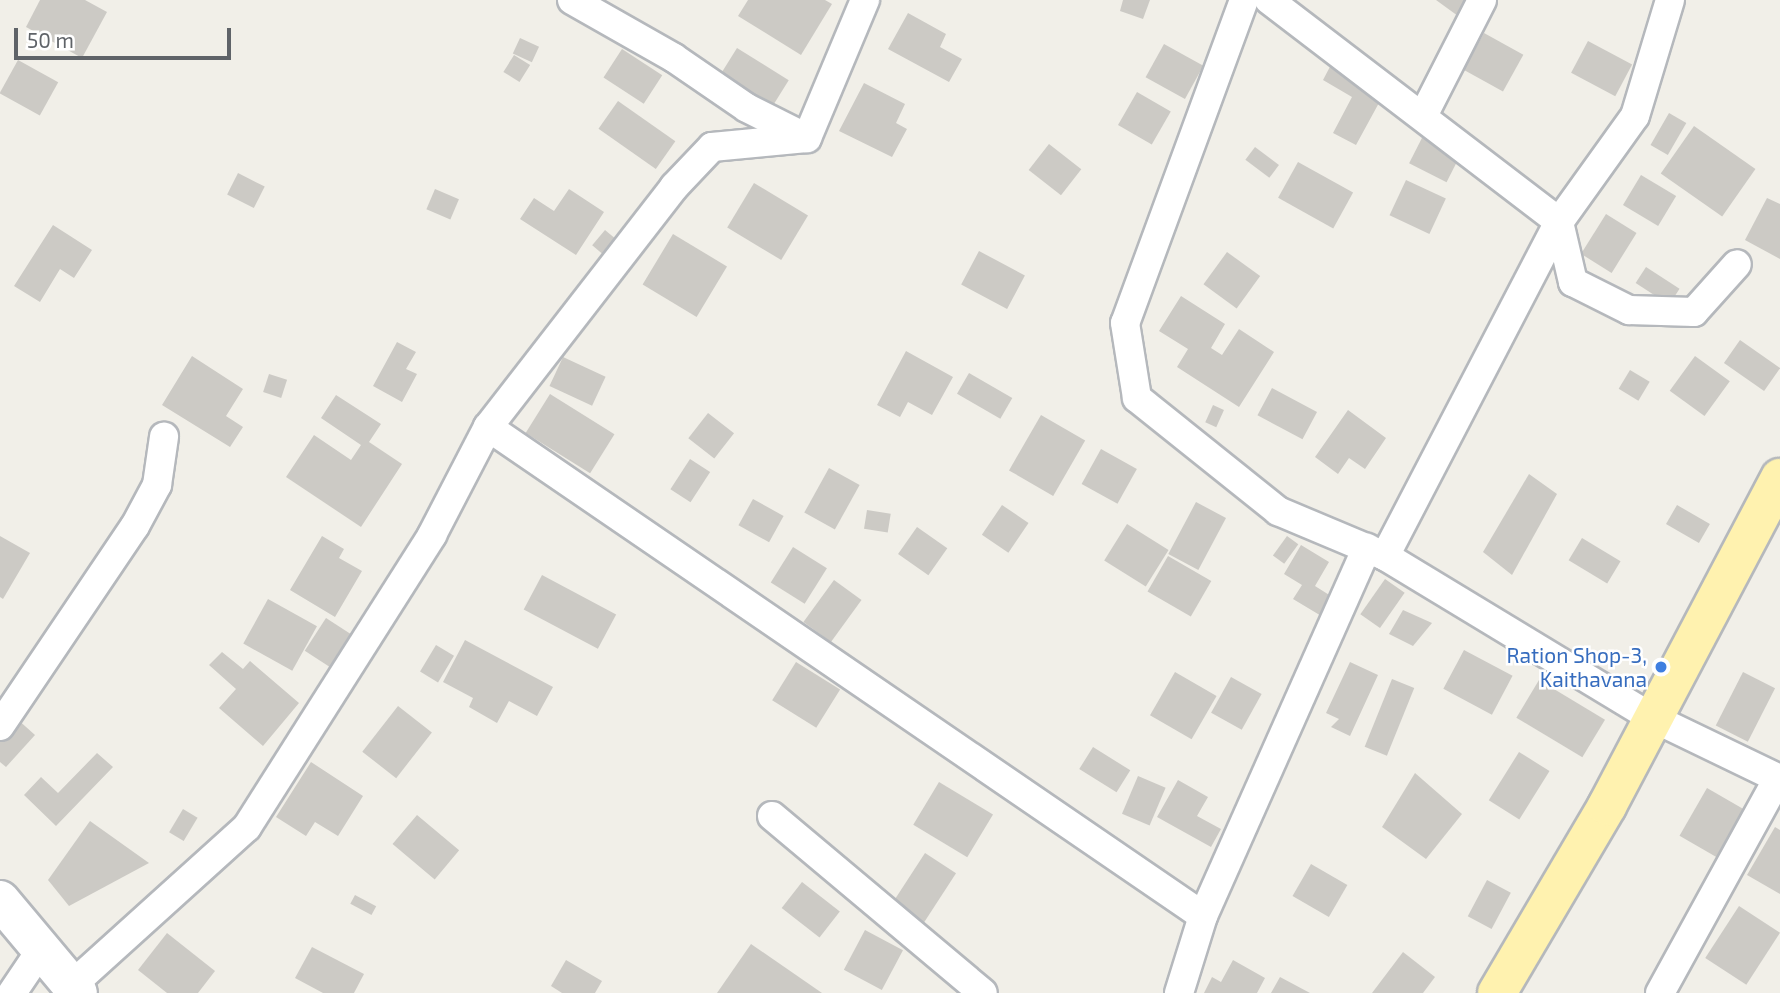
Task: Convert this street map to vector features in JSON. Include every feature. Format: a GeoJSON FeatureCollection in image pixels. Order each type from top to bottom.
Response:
{"type":"FeatureCollection","features":[{"type":"Feature","properties":{"kind":"main road"},"geometry":{"type":"LineString","coordinates":[[1497,993],[1607,806],[1651,717],[1780,478]]}},
{"type":"Feature","properties":{"kind":"main road"},"geometry":{"type":"LineString","coordinates":[[0,900],[75,989]]}},
{"type":"Feature","properties":{"kind":"street"},"geometry":{"type":"LineString","coordinates":[[572,0],[674,58],[747,108],[807,138]]}},
{"type":"Feature","properties":{"kind":"street"},"geometry":{"type":"LineString","coordinates":[[807,138],[865,0]]}},
{"type":"Feature","properties":{"kind":"street"},"geometry":{"type":"LineString","coordinates":[[1244,0],[1125,323],[1137,398],[1278,510],[1376,552],[1651,717],[1779,778],[1660,993]]}},
{"type":"Feature","properties":{"kind":"street"},"geometry":{"type":"LineString","coordinates":[[1269,0],[1559,222],[1573,282],[1629,310],[1694,312],[1737,264]]}},
{"type":"Feature","properties":{"kind":"street"},"geometry":{"type":"LineString","coordinates":[[1423,116],[1482,0]]}},
{"type":"Feature","properties":{"kind":"street"},"geometry":{"type":"LineString","coordinates":[[1179,993],[1203,916],[1376,552],[1559,222],[1635,116],[1670,0]]}},
{"type":"Feature","properties":{"kind":"street"},"geometry":{"type":"LineString","coordinates":[[75,989],[247,827],[432,536],[488,426],[674,187],[712,147],[807,138]]}},
{"type":"Feature","properties":{"kind":"street"},"geometry":{"type":"LineString","coordinates":[[488,426],[1203,916]]}},
{"type":"Feature","properties":{"kind":"street"},"geometry":{"type":"LineString","coordinates":[[0,726],[135,526],[157,485],[164,437]]}},
{"type":"Feature","properties":{"kind":"street"},"geometry":{"type":"LineString","coordinates":[[772,816],[983,993]]}},
{"type":"Feature","properties":{"kind":"street"},"geometry":{"type":"LineString","coordinates":[[12,993],[41,950]]}},
{"type":"Feature","properties":{"kind":"building"},"geometry":{"type":"Polygon","coordinates":[[[40,0],[85,0],[107,12],[82,58],[26,27],[40,0]]]}},
{"type":"Feature","properties":{"kind":"building"},"geometry":{"type":"Polygon","coordinates":[[[748,0],[825,0],[832,4],[801,55],[738,16],[748,0]]]}},
{"type":"Feature","properties":{"kind":"building"},"geometry":{"type":"Polygon","coordinates":[[[1123,0],[1150,0],[1143,19],[1120,11],[1123,0]]]}},
{"type":"Feature","properties":{"kind":"building"},"geometry":{"type":"Polygon","coordinates":[[[1436,0],[1469,0],[1458,16],[1436,0]]]}},
{"type":"Feature","properties":{"kind":"building"},"geometry":{"type":"Polygon","coordinates":[[[908,13],[946,34],[940,47],[962,59],[949,82],[888,49],[908,13]]]}},
{"type":"Feature","properties":{"kind":"building"},"geometry":{"type":"Polygon","coordinates":[[[1484,33],[1523,55],[1503,92],[1464,70],[1484,33]]]}},
{"type":"Feature","properties":{"kind":"building"},"geometry":{"type":"Polygon","coordinates":[[[520,38],[539,47],[532,62],[513,53],[520,38]]]}},
{"type":"Feature","properties":{"kind":"building"},"geometry":{"type":"Polygon","coordinates":[[[1588,41],[1632,64],[1615,96],[1571,73],[1588,41]]]}},
{"type":"Feature","properties":{"kind":"building"},"geometry":{"type":"Polygon","coordinates":[[[1164,44],[1203,66],[1185,99],[1146,77],[1164,44]]]}},
{"type":"Feature","properties":{"kind":"building"},"geometry":{"type":"Polygon","coordinates":[[[737,48],[789,80],[771,108],[720,76],[737,48]]]}},
{"type":"Feature","properties":{"kind":"building"},"geometry":{"type":"Polygon","coordinates":[[[622,49],[662,75],[644,104],[603,78],[622,49]]]}},
{"type":"Feature","properties":{"kind":"building"},"geometry":{"type":"Polygon","coordinates":[[[514,55],[530,65],[520,82],[503,72],[514,55]]]}},
{"type":"Feature","properties":{"kind":"building"},"geometry":{"type":"Polygon","coordinates":[[[18,60],[58,82],[40,116],[0,93],[18,60]]]}},
{"type":"Feature","properties":{"kind":"building"},"geometry":{"type":"Polygon","coordinates":[[[1333,61],[1386,90],[1356,145],[1333,133],[1352,97],[1323,80],[1333,61]]]}},
{"type":"Feature","properties":{"kind":"building"},"geometry":{"type":"Polygon","coordinates":[[[864,83],[905,104],[896,123],[907,129],[892,157],[839,131],[864,83]]]}},
{"type":"Feature","properties":{"kind":"building"},"geometry":{"type":"Polygon","coordinates":[[[1137,92],[1171,112],[1152,144],[1118,125],[1137,92]]]}},
{"type":"Feature","properties":{"kind":"building"},"geometry":{"type":"Polygon","coordinates":[[[618,101],[675,141],[656,169],[598,129],[618,101]]]}},
{"type":"Feature","properties":{"kind":"building"},"geometry":{"type":"Polygon","coordinates":[[[1669,113],[1686,123],[1668,155],[1650,145],[1669,113]]]}},
{"type":"Feature","properties":{"kind":"building"},"geometry":{"type":"Polygon","coordinates":[[[1694,126],[1755,169],[1722,217],[1661,174],[1694,126]]]}},
{"type":"Feature","properties":{"kind":"building"},"geometry":{"type":"Polygon","coordinates":[[[1425,132],[1462,151],[1447,182],[1409,163],[1425,132]]]}},
{"type":"Feature","properties":{"kind":"building"},"geometry":{"type":"Polygon","coordinates":[[[1049,144],[1081,169],[1061,195],[1029,170],[1049,144]]]}},
{"type":"Feature","properties":{"kind":"building"},"geometry":{"type":"Polygon","coordinates":[[[1255,147],[1279,165],[1269,178],[1245,160],[1255,147]]]}},
{"type":"Feature","properties":{"kind":"building"},"geometry":{"type":"Polygon","coordinates":[[[1298,162],[1353,193],[1333,228],[1278,198],[1298,162]]]}},
{"type":"Feature","properties":{"kind":"building"},"geometry":{"type":"Polygon","coordinates":[[[238,173],[265,187],[254,208],[227,194],[238,173]]]}},
{"type":"Feature","properties":{"kind":"building"},"geometry":{"type":"Polygon","coordinates":[[[1641,175],[1676,196],[1658,226],[1623,205],[1641,175]]]}},
{"type":"Feature","properties":{"kind":"building"},"geometry":{"type":"Polygon","coordinates":[[[1406,180],[1446,199],[1429,234],[1390,215],[1406,180]]]}},
{"type":"Feature","properties":{"kind":"building"},"geometry":{"type":"Polygon","coordinates":[[[754,183],[808,215],[781,260],[727,228],[754,183]]]}},
{"type":"Feature","properties":{"kind":"building"},"geometry":{"type":"Polygon","coordinates":[[[435,189],[459,199],[450,219],[426,209],[435,189]]]}},
{"type":"Feature","properties":{"kind":"building"},"geometry":{"type":"Polygon","coordinates":[[[569,189],[604,212],[576,255],[520,219],[534,198],[554,211],[569,189]]]}},
{"type":"Feature","properties":{"kind":"building"},"geometry":{"type":"Polygon","coordinates":[[[1767,198],[1780,204],[1780,259],[1745,240],[1767,198]]]}},
{"type":"Feature","properties":{"kind":"building"},"geometry":{"type":"Polygon","coordinates":[[[1606,214],[1637,233],[1612,273],[1581,254],[1606,214]]]}},
{"type":"Feature","properties":{"kind":"building"},"geometry":{"type":"Polygon","coordinates":[[[53,225],[92,250],[74,278],[60,269],[40,302],[14,286],[53,225]]]}},
{"type":"Feature","properties":{"kind":"building"},"geometry":{"type":"Polygon","coordinates":[[[605,230],[617,240],[604,256],[592,245],[605,230]]]}},
{"type":"Feature","properties":{"kind":"building"},"geometry":{"type":"Polygon","coordinates":[[[673,234],[727,266],[697,317],[643,285],[673,234]]]}},
{"type":"Feature","properties":{"kind":"building"},"geometry":{"type":"Polygon","coordinates":[[[979,251],[1025,275],[1007,309],[961,285],[979,251]]]}},
{"type":"Feature","properties":{"kind":"building"},"geometry":{"type":"Polygon","coordinates":[[[1227,252],[1260,276],[1237,308],[1203,284],[1227,252]]]}},
{"type":"Feature","properties":{"kind":"building"},"geometry":{"type":"Polygon","coordinates":[[[1646,267],[1680,289],[1669,305],[1636,283],[1646,267]]]}},
{"type":"Feature","properties":{"kind":"building"},"geometry":{"type":"Polygon","coordinates":[[[1181,296],[1225,324],[1211,348],[1222,355],[1239,329],[1274,352],[1239,407],[1177,367],[1188,349],[1159,331],[1181,296]]]}},
{"type":"Feature","properties":{"kind":"building"},"geometry":{"type":"Polygon","coordinates":[[[1740,340],[1780,368],[1764,391],[1724,363],[1740,340]]]}},
{"type":"Feature","properties":{"kind":"building"},"geometry":{"type":"Polygon","coordinates":[[[397,342],[416,352],[406,369],[417,374],[402,402],[373,386],[397,342]]]}},
{"type":"Feature","properties":{"kind":"building"},"geometry":{"type":"Polygon","coordinates":[[[906,351],[953,377],[932,415],[908,402],[900,417],[877,405],[906,351]]]}},
{"type":"Feature","properties":{"kind":"building"},"geometry":{"type":"Polygon","coordinates":[[[192,356],[243,389],[226,416],[243,427],[230,447],[162,405],[192,356]]]}},
{"type":"Feature","properties":{"kind":"building"},"geometry":{"type":"Polygon","coordinates":[[[1695,356],[1730,381],[1705,416],[1670,391],[1695,356]]]}},
{"type":"Feature","properties":{"kind":"building"},"geometry":{"type":"Polygon","coordinates":[[[563,357],[606,377],[592,406],[549,386],[563,357]]]}},
{"type":"Feature","properties":{"kind":"building"},"geometry":{"type":"Polygon","coordinates":[[[1630,370],[1650,382],[1638,401],[1619,389],[1630,370]]]}},
{"type":"Feature","properties":{"kind":"building"},"geometry":{"type":"Polygon","coordinates":[[[969,373],[1012,398],[1000,419],[957,394],[969,373]]]}},
{"type":"Feature","properties":{"kind":"building"},"geometry":{"type":"Polygon","coordinates":[[[269,374],[287,380],[281,398],[263,392],[269,374]]]}},
{"type":"Feature","properties":{"kind":"building"},"geometry":{"type":"Polygon","coordinates":[[[1272,388],[1317,412],[1302,439],[1257,415],[1272,388]]]}},
{"type":"Feature","properties":{"kind":"building"},"geometry":{"type":"Polygon","coordinates":[[[550,394],[614,434],[590,473],[526,433],[550,394]]]}},
{"type":"Feature","properties":{"kind":"building"},"geometry":{"type":"Polygon","coordinates":[[[336,395],[381,424],[369,442],[402,464],[361,527],[286,477],[314,435],[351,460],[361,445],[321,418],[336,395]]]}},
{"type":"Feature","properties":{"kind":"building"},"geometry":{"type":"Polygon","coordinates":[[[1213,405],[1224,410],[1216,427],[1205,422],[1213,405]]]}},
{"type":"Feature","properties":{"kind":"building"},"geometry":{"type":"Polygon","coordinates":[[[1348,410],[1386,438],[1365,469],[1349,458],[1338,474],[1315,457],[1348,410]]]}},
{"type":"Feature","properties":{"kind":"building"},"geometry":{"type":"Polygon","coordinates":[[[708,413],[734,433],[714,459],[688,438],[708,413]]]}},
{"type":"Feature","properties":{"kind":"building"},"geometry":{"type":"Polygon","coordinates":[[[1041,415],[1085,441],[1053,496],[1009,470],[1041,415]]]}},
{"type":"Feature","properties":{"kind":"building"},"geometry":{"type":"Polygon","coordinates":[[[1101,449],[1137,469],[1117,504],[1082,484],[1101,449]]]}},
{"type":"Feature","properties":{"kind":"building"},"geometry":{"type":"Polygon","coordinates":[[[690,459],[710,472],[691,502],[670,489],[690,459]]]}},
{"type":"Feature","properties":{"kind":"building"},"geometry":{"type":"Polygon","coordinates":[[[829,468],[860,485],[835,530],[804,513],[829,468]]]}},
{"type":"Feature","properties":{"kind":"building"},"geometry":{"type":"Polygon","coordinates":[[[1529,474],[1557,494],[1512,575],[1483,552],[1529,474]]]}},
{"type":"Feature","properties":{"kind":"building"},"geometry":{"type":"Polygon","coordinates":[[[753,499],[784,516],[769,542],[738,525],[753,499]]]}},
{"type":"Feature","properties":{"kind":"building"},"geometry":{"type":"Polygon","coordinates":[[[1196,502],[1226,518],[1198,570],[1168,554],[1196,502]]]}},
{"type":"Feature","properties":{"kind":"building"},"geometry":{"type":"Polygon","coordinates":[[[1002,505],[1029,523],[1008,553],[982,535],[1002,505]]]}},
{"type":"Feature","properties":{"kind":"building"},"geometry":{"type":"Polygon","coordinates":[[[1677,505],[1710,524],[1699,543],[1666,524],[1677,505]]]}},
{"type":"Feature","properties":{"kind":"building"},"geometry":{"type":"Polygon","coordinates":[[[867,510],[891,514],[888,533],[864,529],[867,510]]]}},
{"type":"Feature","properties":{"kind":"building"},"geometry":{"type":"Polygon","coordinates":[[[1127,524],[1169,550],[1146,586],[1104,560],[1127,524]]]}},
{"type":"Feature","properties":{"kind":"building"},"geometry":{"type":"Polygon","coordinates":[[[917,527],[947,548],[928,575],[898,554],[917,527]]]}},
{"type":"Feature","properties":{"kind":"building"},"geometry":{"type":"Polygon","coordinates":[[[0,536],[30,553],[3,599],[0,597],[0,536]]]}},
{"type":"Feature","properties":{"kind":"building"},"geometry":{"type":"Polygon","coordinates":[[[322,536],[344,549],[339,558],[362,571],[335,617],[290,590],[322,536]]]}},
{"type":"Feature","properties":{"kind":"building"},"geometry":{"type":"Polygon","coordinates":[[[1287,536],[1298,544],[1284,564],[1273,555],[1287,536]]]}},
{"type":"Feature","properties":{"kind":"building"},"geometry":{"type":"Polygon","coordinates":[[[1582,538],[1621,561],[1607,583],[1569,560],[1582,538]]]}},
{"type":"Feature","properties":{"kind":"building"},"geometry":{"type":"Polygon","coordinates":[[[1301,545],[1329,562],[1315,586],[1334,598],[1323,617],[1293,599],[1302,585],[1284,574],[1301,545]]]}},
{"type":"Feature","properties":{"kind":"building"},"geometry":{"type":"Polygon","coordinates":[[[793,547],[827,568],[805,604],[771,583],[793,547]]]}},
{"type":"Feature","properties":{"kind":"building"},"geometry":{"type":"Polygon","coordinates":[[[1168,556],[1211,581],[1191,617],[1148,592],[1168,556]]]}},
{"type":"Feature","properties":{"kind":"building"},"geometry":{"type":"Polygon","coordinates":[[[542,575],[616,614],[598,649],[524,609],[542,575]]]}},
{"type":"Feature","properties":{"kind":"building"},"geometry":{"type":"Polygon","coordinates":[[[1385,579],[1405,593],[1380,628],[1360,614],[1385,579]]]}},
{"type":"Feature","properties":{"kind":"building"},"geometry":{"type":"Polygon","coordinates":[[[834,580],[862,600],[831,642],[803,622],[834,580]]]}},
{"type":"Feature","properties":{"kind":"building"},"geometry":{"type":"Polygon","coordinates":[[[268,599],[317,626],[292,671],[243,644],[268,599]]]}},
{"type":"Feature","properties":{"kind":"building"},"geometry":{"type":"Polygon","coordinates":[[[1403,610],[1432,623],[1413,646],[1389,634],[1403,610]]]}},
{"type":"Feature","properties":{"kind":"building"},"geometry":{"type":"Polygon","coordinates":[[[326,618],[360,640],[338,672],[305,651],[326,618]]]}},
{"type":"Feature","properties":{"kind":"building"},"geometry":{"type":"Polygon","coordinates":[[[465,640],[553,687],[537,716],[509,701],[497,723],[469,707],[473,698],[443,682],[465,640]]]}},
{"type":"Feature","properties":{"kind":"building"},"geometry":{"type":"Polygon","coordinates":[[[436,645],[454,656],[438,682],[420,672],[436,645]]]}},
{"type":"Feature","properties":{"kind":"building"},"geometry":{"type":"Polygon","coordinates":[[[1464,650],[1513,676],[1492,715],[1443,689],[1464,650]]]}},
{"type":"Feature","properties":{"kind":"building"},"geometry":{"type":"Polygon","coordinates":[[[222,652],[243,669],[250,661],[299,703],[263,746],[219,708],[236,689],[209,665],[222,652]]]}},
{"type":"Feature","properties":{"kind":"building"},"geometry":{"type":"Polygon","coordinates":[[[796,662],[840,690],[816,728],[772,700],[796,662]]]}},
{"type":"Feature","properties":{"kind":"building"},"geometry":{"type":"Polygon","coordinates":[[[1350,662],[1378,675],[1350,736],[1331,727],[1339,719],[1326,713],[1350,662]]]}},
{"type":"Feature","properties":{"kind":"building"},"geometry":{"type":"Polygon","coordinates":[[[1175,672],[1217,696],[1192,739],[1150,715],[1175,672]]]}},
{"type":"Feature","properties":{"kind":"building"},"geometry":{"type":"Polygon","coordinates":[[[1743,672],[1775,688],[1748,742],[1716,725],[1743,672]]]}},
{"type":"Feature","properties":{"kind":"building"},"geometry":{"type":"Polygon","coordinates":[[[1231,677],[1262,694],[1242,730],[1211,713],[1231,677]]]}},
{"type":"Feature","properties":{"kind":"building"},"geometry":{"type":"Polygon","coordinates":[[[1392,679],[1414,688],[1387,756],[1365,747],[1392,679]]]}},
{"type":"Feature","properties":{"kind":"building"},"geometry":{"type":"Polygon","coordinates":[[[1539,680],[1605,720],[1582,757],[1516,718],[1539,680]]]}},
{"type":"Feature","properties":{"kind":"building"},"geometry":{"type":"Polygon","coordinates":[[[398,706],[432,732],[396,778],[362,752],[398,706]]]}},
{"type":"Feature","properties":{"kind":"building"},"geometry":{"type":"Polygon","coordinates":[[[16,718],[35,735],[6,767],[0,762],[0,737],[16,718]]]}},
{"type":"Feature","properties":{"kind":"building"},"geometry":{"type":"Polygon","coordinates":[[[1093,747],[1130,770],[1117,792],[1079,769],[1093,747]]]}},
{"type":"Feature","properties":{"kind":"building"},"geometry":{"type":"Polygon","coordinates":[[[1519,752],[1550,771],[1519,819],[1489,800],[1519,752]]]}},
{"type":"Feature","properties":{"kind":"building"},"geometry":{"type":"Polygon","coordinates":[[[97,753],[113,767],[56,826],[24,795],[41,777],[58,793],[97,753]]]}},
{"type":"Feature","properties":{"kind":"building"},"geometry":{"type":"Polygon","coordinates":[[[311,762],[363,796],[338,836],[315,822],[306,836],[276,817],[311,762]]]}},
{"type":"Feature","properties":{"kind":"building"},"geometry":{"type":"Polygon","coordinates":[[[1415,773],[1462,814],[1426,859],[1382,827],[1415,773]]]}},
{"type":"Feature","properties":{"kind":"building"},"geometry":{"type":"Polygon","coordinates":[[[1138,776],[1166,788],[1150,825],[1122,814],[1138,776]]]}},
{"type":"Feature","properties":{"kind":"building"},"geometry":{"type":"Polygon","coordinates":[[[1178,780],[1208,797],[1197,816],[1221,829],[1211,847],[1157,817],[1178,780]]]}},
{"type":"Feature","properties":{"kind":"building"},"geometry":{"type":"Polygon","coordinates":[[[939,782],[993,814],[967,857],[913,825],[939,782]]]}},
{"type":"Feature","properties":{"kind":"building"},"geometry":{"type":"Polygon","coordinates":[[[1707,788],[1749,812],[1721,860],[1680,836],[1707,788]]]}},
{"type":"Feature","properties":{"kind":"building"},"geometry":{"type":"Polygon","coordinates":[[[183,809],[198,818],[184,841],[169,832],[183,809]]]}},
{"type":"Feature","properties":{"kind":"building"},"geometry":{"type":"Polygon","coordinates":[[[417,815],[459,850],[435,879],[393,844],[417,815]]]}},
{"type":"Feature","properties":{"kind":"building"},"geometry":{"type":"Polygon","coordinates":[[[90,821],[149,863],[69,906],[48,880],[90,821]]]}},
{"type":"Feature","properties":{"kind":"building"},"geometry":{"type":"Polygon","coordinates":[[[1775,827],[1780,830],[1780,894],[1747,875],[1775,827]]]}},
{"type":"Feature","properties":{"kind":"building"},"geometry":{"type":"Polygon","coordinates":[[[925,853],[956,873],[922,926],[891,906],[925,853]]]}},
{"type":"Feature","properties":{"kind":"building"},"geometry":{"type":"Polygon","coordinates":[[[1311,864],[1347,885],[1329,917],[1292,896],[1311,864]]]}},
{"type":"Feature","properties":{"kind":"building"},"geometry":{"type":"Polygon","coordinates":[[[1487,880],[1511,893],[1492,929],[1468,916],[1487,880]]]}},
{"type":"Feature","properties":{"kind":"building"},"geometry":{"type":"Polygon","coordinates":[[[802,882],[840,912],[820,938],[782,908],[802,882]]]}},
{"type":"Feature","properties":{"kind":"building"},"geometry":{"type":"Polygon","coordinates":[[[355,895],[376,906],[371,915],[350,904],[355,895]]]}},
{"type":"Feature","properties":{"kind":"building"},"geometry":{"type":"Polygon","coordinates":[[[1739,906],[1780,933],[1746,985],[1705,958],[1739,906]]]}},
{"type":"Feature","properties":{"kind":"building"},"geometry":{"type":"Polygon","coordinates":[[[865,930],[903,950],[882,990],[844,970],[865,930]]]}},
{"type":"Feature","properties":{"kind":"building"},"geometry":{"type":"Polygon","coordinates":[[[167,933],[215,971],[198,993],[167,993],[138,970],[167,933]]]}},
{"type":"Feature","properties":{"kind":"building"},"geometry":{"type":"Polygon","coordinates":[[[751,944],[822,993],[717,993],[751,944]]]}},
{"type":"Feature","properties":{"kind":"building"},"geometry":{"type":"Polygon","coordinates":[[[312,947],[364,974],[354,993],[323,993],[295,978],[312,947]]]}},
{"type":"Feature","properties":{"kind":"building"},"geometry":{"type":"Polygon","coordinates":[[[1403,952],[1435,977],[1423,993],[1372,993],[1403,952]]]}},
{"type":"Feature","properties":{"kind":"building"},"geometry":{"type":"Polygon","coordinates":[[[566,960],[602,981],[595,993],[562,993],[551,986],[566,960]]]}},
{"type":"Feature","properties":{"kind":"building"},"geometry":{"type":"Polygon","coordinates":[[[1233,960],[1265,978],[1257,993],[1204,993],[1212,977],[1221,982],[1233,960]]]}},
{"type":"Feature","properties":{"kind":"building"},"geometry":{"type":"Polygon","coordinates":[[[1280,977],[1310,993],[1271,993],[1280,977]]]}},
{"type":"Feature","properties":{"kind":"place","name":"Ration Shop-3, Kaithavana"},"geometry":{"type":"Point","coordinates":[1661,667]}}]}
